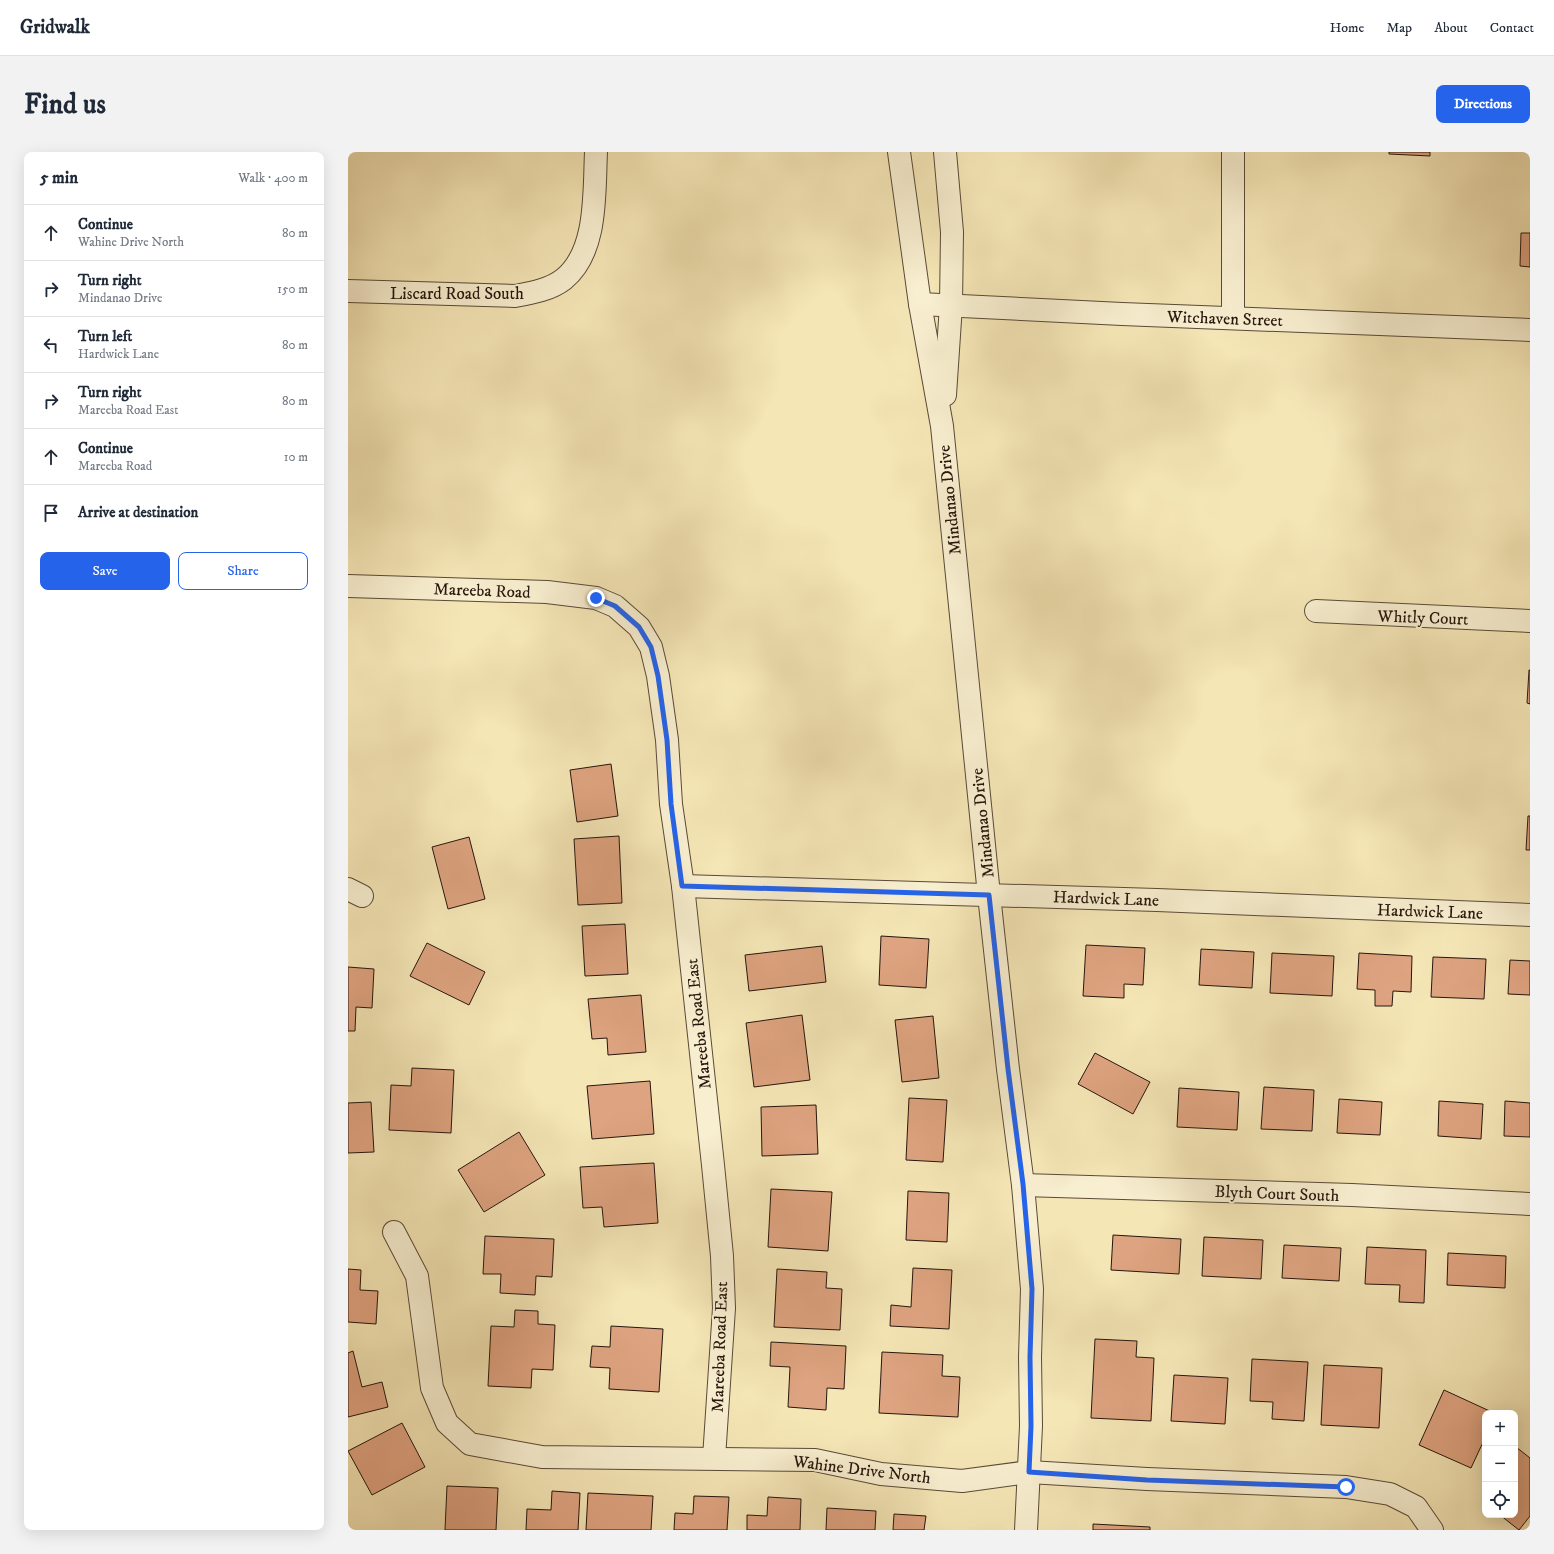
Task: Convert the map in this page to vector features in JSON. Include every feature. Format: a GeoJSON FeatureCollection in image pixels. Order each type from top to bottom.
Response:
{"type":"FeatureCollection","features":[{"type":"Feature","properties":{"kind":"street","name":"Liscard Road South"},"geometry":{"type":"LineString","coordinates":[[348,291],[515,296],[538,292],[563,280],[578,264],[586,247],[592,220],[596,152]]}},
{"type":"Feature","properties":{"kind":"street","name":"Mindanao Drive"},"geometry":{"type":"LineString","coordinates":[[899,152],[920,304],[942,426],[989,895],[1008,1069],[1023,1184],[1032,1289],[1030,1357],[1031,1426],[1026,1530]]}},
{"type":"Feature","properties":{"kind":"street","name":"Mindanao Drive"},"geometry":{"type":"LineString","coordinates":[[942,426],[952,305],[952,232],[945,152]]}},
{"type":"Feature","properties":{"kind":"street"},"geometry":{"type":"LineString","coordinates":[[1232,152],[1234,317]]}},
{"type":"Feature","properties":{"kind":"street","name":"Witchaven Street"},"geometry":{"type":"LineString","coordinates":[[920,304],[1122,314],[1234,317],[1530,330]]}},
{"type":"Feature","properties":{"kind":"street","name":"Mareeba Road"},"geometry":{"type":"LineString","coordinates":[[348,586],[547,592],[596,598],[615,606]]}},
{"type":"Feature","properties":{"kind":"street","name":"Mareeba Road East"},"geometry":{"type":"LineString","coordinates":[[615,606],[639,627],[651,647],[658,676],[667,740],[671,804],[682,886],[714,1165],[722,1256],[724,1308],[714,1458]]}},
{"type":"Feature","properties":{"kind":"street","name":"Whitly Court"},"geometry":{"type":"LineString","coordinates":[[1316,611],[1530,621]]}},
{"type":"Feature","properties":{"kind":"street","name":"Hardwick Lane"},"geometry":{"type":"LineString","coordinates":[[682,886],[1157,900],[1530,915]]}},
{"type":"Feature","properties":{"kind":"street","name":"Blyth Court South"},"geometry":{"type":"LineString","coordinates":[[1023,1184],[1344,1195],[1530,1204]]}},
{"type":"Feature","properties":{"kind":"street","name":"Wahine Drive North"},"geometry":{"type":"LineString","coordinates":[[394,1232],[417,1276],[432,1388],[448,1423],[470,1444],[542,1457],[814,1460],[881,1474],[962,1481],[1029,1472],[1147,1480],[1346,1487],[1390,1494],[1416,1507],[1432,1530]]}},
{"type":"Feature","properties":{"kind":"building"},"geometry":{"type":"Polygon","coordinates":[[[1389,152],[1430,152],[1430,156],[1389,154],[1389,152]]]}},
{"type":"Feature","properties":{"kind":"building"},"geometry":{"type":"Polygon","coordinates":[[[1521,233],[1530,233],[1530,267],[1520,266],[1521,233]]]}},
{"type":"Feature","properties":{"kind":"building"},"geometry":{"type":"Polygon","coordinates":[[[1530,670],[1530,704],[1527,703],[1530,670]]]}},
{"type":"Feature","properties":{"kind":"building"},"geometry":{"type":"Polygon","coordinates":[[[611,764],[618,816],[577,822],[570,770],[611,764]]]}},
{"type":"Feature","properties":{"kind":"building"},"geometry":{"type":"Polygon","coordinates":[[[1528,816],[1530,816],[1530,850],[1526,850],[1528,816]]]}},
{"type":"Feature","properties":{"kind":"building"},"geometry":{"type":"Polygon","coordinates":[[[619,836],[622,903],[578,905],[574,839],[619,836]]]}},
{"type":"Feature","properties":{"kind":"building"},"geometry":{"type":"Polygon","coordinates":[[[469,837],[485,899],[448,909],[432,847],[469,837]]]}},
{"type":"Feature","properties":{"kind":"building"},"geometry":{"type":"Polygon","coordinates":[[[625,924],[628,974],[585,976],[582,926],[625,924]]]}},
{"type":"Feature","properties":{"kind":"building"},"geometry":{"type":"Polygon","coordinates":[[[881,936],[929,939],[926,988],[879,985],[881,936]]]}},
{"type":"Feature","properties":{"kind":"building"},"geometry":{"type":"Polygon","coordinates":[[[427,943],[485,972],[469,1005],[410,976],[427,943]]]}},
{"type":"Feature","properties":{"kind":"building"},"geometry":{"type":"Polygon","coordinates":[[[1086,945],[1145,948],[1143,985],[1124,984],[1124,998],[1083,996],[1086,945]]]}},
{"type":"Feature","properties":{"kind":"building"},"geometry":{"type":"Polygon","coordinates":[[[822,946],[826,982],[749,991],[745,955],[822,946]]]}},
{"type":"Feature","properties":{"kind":"building"},"geometry":{"type":"Polygon","coordinates":[[[1201,949],[1254,952],[1252,988],[1199,985],[1201,949]]]}},
{"type":"Feature","properties":{"kind":"building"},"geometry":{"type":"Polygon","coordinates":[[[1272,953],[1334,956],[1332,996],[1270,993],[1272,953]]]}},
{"type":"Feature","properties":{"kind":"building"},"geometry":{"type":"Polygon","coordinates":[[[1359,953],[1412,956],[1411,992],[1393,991],[1392,1006],[1375,1006],[1375,990],[1357,989],[1359,953]]]}},
{"type":"Feature","properties":{"kind":"building"},"geometry":{"type":"Polygon","coordinates":[[[1433,957],[1486,959],[1484,999],[1431,997],[1433,957]]]}},
{"type":"Feature","properties":{"kind":"building"},"geometry":{"type":"Polygon","coordinates":[[[1510,960],[1530,961],[1530,995],[1508,994],[1510,960]]]}},
{"type":"Feature","properties":{"kind":"building"},"geometry":{"type":"Polygon","coordinates":[[[348,967],[374,969],[372,1008],[356,1007],[355,1031],[348,1031],[348,967]]]}},
{"type":"Feature","properties":{"kind":"building"},"geometry":{"type":"Polygon","coordinates":[[[641,995],[646,1052],[608,1055],[607,1038],[592,1039],[588,999],[641,995]]]}},
{"type":"Feature","properties":{"kind":"building"},"geometry":{"type":"Polygon","coordinates":[[[802,1015],[810,1080],[754,1087],[746,1023],[802,1015]]]}},
{"type":"Feature","properties":{"kind":"building"},"geometry":{"type":"Polygon","coordinates":[[[933,1016],[939,1078],[902,1082],[895,1020],[933,1016]]]}},
{"type":"Feature","properties":{"kind":"building"},"geometry":{"type":"Polygon","coordinates":[[[1095,1053],[1150,1082],[1133,1114],[1078,1084],[1095,1053]]]}},
{"type":"Feature","properties":{"kind":"building"},"geometry":{"type":"Polygon","coordinates":[[[412,1068],[454,1070],[451,1133],[389,1130],[391,1085],[411,1086],[412,1068]]]}},
{"type":"Feature","properties":{"kind":"building"},"geometry":{"type":"Polygon","coordinates":[[[650,1081],[654,1134],[592,1139],[587,1086],[650,1081]]]}},
{"type":"Feature","properties":{"kind":"building"},"geometry":{"type":"Polygon","coordinates":[[[1264,1087],[1314,1090],[1312,1131],[1261,1129],[1264,1087]]]}},
{"type":"Feature","properties":{"kind":"building"},"geometry":{"type":"Polygon","coordinates":[[[1179,1088],[1239,1092],[1237,1130],[1177,1127],[1179,1088]]]}},
{"type":"Feature","properties":{"kind":"building"},"geometry":{"type":"Polygon","coordinates":[[[909,1098],[947,1100],[943,1162],[906,1160],[909,1098]]]}},
{"type":"Feature","properties":{"kind":"building"},"geometry":{"type":"Polygon","coordinates":[[[1339,1099],[1382,1102],[1380,1135],[1337,1133],[1339,1099]]]}},
{"type":"Feature","properties":{"kind":"building"},"geometry":{"type":"Polygon","coordinates":[[[1439,1101],[1483,1104],[1481,1139],[1438,1136],[1439,1101]]]}},
{"type":"Feature","properties":{"kind":"building"},"geometry":{"type":"Polygon","coordinates":[[[1505,1101],[1530,1103],[1530,1137],[1504,1136],[1505,1101]]]}},
{"type":"Feature","properties":{"kind":"building"},"geometry":{"type":"Polygon","coordinates":[[[371,1102],[374,1152],[348,1153],[348,1103],[371,1102]]]}},
{"type":"Feature","properties":{"kind":"building"},"geometry":{"type":"Polygon","coordinates":[[[816,1105],[818,1154],[762,1156],[761,1107],[816,1105]]]}},
{"type":"Feature","properties":{"kind":"building"},"geometry":{"type":"Polygon","coordinates":[[[519,1132],[545,1175],[484,1212],[458,1170],[519,1132]]]}},
{"type":"Feature","properties":{"kind":"building"},"geometry":{"type":"Polygon","coordinates":[[[654,1163],[658,1223],[604,1227],[602,1207],[583,1208],[580,1167],[654,1163]]]}},
{"type":"Feature","properties":{"kind":"building"},"geometry":{"type":"Polygon","coordinates":[[[771,1189],[832,1192],[828,1251],[768,1247],[771,1189]]]}},
{"type":"Feature","properties":{"kind":"building"},"geometry":{"type":"Polygon","coordinates":[[[908,1191],[949,1193],[947,1242],[906,1240],[908,1191]]]}},
{"type":"Feature","properties":{"kind":"building"},"geometry":{"type":"Polygon","coordinates":[[[1113,1235],[1181,1239],[1179,1274],[1111,1270],[1113,1235]]]}},
{"type":"Feature","properties":{"kind":"building"},"geometry":{"type":"Polygon","coordinates":[[[485,1236],[554,1239],[552,1277],[536,1276],[535,1295],[500,1293],[501,1274],[483,1274],[485,1236]]]}},
{"type":"Feature","properties":{"kind":"building"},"geometry":{"type":"Polygon","coordinates":[[[1204,1237],[1263,1240],[1261,1279],[1202,1276],[1204,1237]]]}},
{"type":"Feature","properties":{"kind":"building"},"geometry":{"type":"Polygon","coordinates":[[[1284,1245],[1341,1248],[1339,1281],[1282,1278],[1284,1245]]]}},
{"type":"Feature","properties":{"kind":"building"},"geometry":{"type":"Polygon","coordinates":[[[1367,1247],[1426,1250],[1424,1303],[1399,1302],[1400,1285],[1365,1284],[1367,1247]]]}},
{"type":"Feature","properties":{"kind":"building"},"geometry":{"type":"Polygon","coordinates":[[[1448,1253],[1506,1256],[1505,1288],[1447,1285],[1448,1253]]]}},
{"type":"Feature","properties":{"kind":"building"},"geometry":{"type":"Polygon","coordinates":[[[913,1268],[952,1270],[949,1329],[890,1326],[891,1305],[911,1307],[913,1268]]]}},
{"type":"Feature","properties":{"kind":"building"},"geometry":{"type":"Polygon","coordinates":[[[348,1269],[361,1270],[360,1290],[378,1291],[376,1324],[348,1322],[348,1269]]]}},
{"type":"Feature","properties":{"kind":"building"},"geometry":{"type":"Polygon","coordinates":[[[777,1269],[827,1272],[826,1288],[842,1289],[840,1330],[774,1327],[777,1269]]]}},
{"type":"Feature","properties":{"kind":"building"},"geometry":{"type":"Polygon","coordinates":[[[515,1310],[538,1311],[538,1324],[555,1325],[553,1370],[532,1369],[531,1388],[488,1386],[491,1326],[514,1327],[515,1310]]]}},
{"type":"Feature","properties":{"kind":"building"},"geometry":{"type":"Polygon","coordinates":[[[611,1326],[663,1329],[659,1392],[609,1389],[610,1368],[590,1367],[592,1346],[610,1347],[611,1326]]]}},
{"type":"Feature","properties":{"kind":"building"},"geometry":{"type":"Polygon","coordinates":[[[1095,1339],[1137,1341],[1136,1357],[1154,1358],[1151,1421],[1091,1418],[1095,1339]]]}},
{"type":"Feature","properties":{"kind":"building"},"geometry":{"type":"Polygon","coordinates":[[[771,1342],[846,1346],[844,1389],[827,1388],[826,1410],[788,1407],[790,1367],[770,1366],[771,1342]]]}},
{"type":"Feature","properties":{"kind":"building"},"geometry":{"type":"Polygon","coordinates":[[[353,1351],[362,1387],[382,1382],[388,1407],[348,1417],[348,1353],[353,1351]]]}},
{"type":"Feature","properties":{"kind":"building"},"geometry":{"type":"Polygon","coordinates":[[[882,1352],[943,1355],[942,1376],[960,1377],[958,1417],[879,1413],[882,1352]]]}},
{"type":"Feature","properties":{"kind":"building"},"geometry":{"type":"Polygon","coordinates":[[[1252,1359],[1308,1362],[1304,1421],[1272,1419],[1273,1402],[1250,1401],[1252,1359]]]}},
{"type":"Feature","properties":{"kind":"building"},"geometry":{"type":"Polygon","coordinates":[[[1324,1365],[1382,1368],[1379,1428],[1321,1425],[1324,1365]]]}},
{"type":"Feature","properties":{"kind":"building"},"geometry":{"type":"Polygon","coordinates":[[[1174,1375],[1228,1378],[1225,1424],[1171,1421],[1174,1375]]]}},
{"type":"Feature","properties":{"kind":"building"},"geometry":{"type":"Polygon","coordinates":[[[1444,1390],[1487,1410],[1482,1410],[1482,1444],[1471,1468],[1419,1445],[1444,1390]]]}},
{"type":"Feature","properties":{"kind":"building"},"geometry":{"type":"Polygon","coordinates":[[[402,1423],[425,1467],[372,1495],[348,1451],[402,1423]]]}},
{"type":"Feature","properties":{"kind":"building"},"geometry":{"type":"Polygon","coordinates":[[[1518,1449],[1530,1458],[1530,1516],[1519,1530],[1504,1518],[1518,1518],[1518,1449]]]}},
{"type":"Feature","properties":{"kind":"building"},"geometry":{"type":"Polygon","coordinates":[[[447,1486],[498,1488],[496,1530],[445,1530],[447,1486]]]}},
{"type":"Feature","properties":{"kind":"building"},"geometry":{"type":"Polygon","coordinates":[[[552,1491],[580,1493],[578,1530],[526,1530],[527,1509],[551,1510],[552,1491]]]}},
{"type":"Feature","properties":{"kind":"building"},"geometry":{"type":"Polygon","coordinates":[[[588,1493],[653,1496],[651,1530],[586,1530],[588,1493]]]}},
{"type":"Feature","properties":{"kind":"building"},"geometry":{"type":"Polygon","coordinates":[[[694,1496],[729,1497],[727,1530],[674,1530],[675,1513],[693,1514],[694,1496]]]}},
{"type":"Feature","properties":{"kind":"building"},"geometry":{"type":"Polygon","coordinates":[[[768,1497],[801,1499],[800,1530],[747,1530],[747,1515],[767,1516],[768,1497]]]}},
{"type":"Feature","properties":{"kind":"building"},"geometry":{"type":"Polygon","coordinates":[[[827,1508],[876,1511],[875,1530],[826,1530],[827,1508]]]}},
{"type":"Feature","properties":{"kind":"building"},"geometry":{"type":"Polygon","coordinates":[[[894,1514],[926,1516],[924,1530],[893,1530],[894,1514]]]}},
{"type":"Feature","properties":{"kind":"building"},"geometry":{"type":"Polygon","coordinates":[[[1093,1524],[1150,1527],[1150,1530],[1093,1530],[1093,1524]]]}},
{"type":"Feature","properties":{"kind":"route"},"geometry":{"type":"LineString","coordinates":[[596,598],[615,606],[639,627],[651,647],[658,676],[667,740],[671,804],[682,886],[989,895],[1008,1069],[1023,1184],[1032,1289],[1030,1357],[1031,1426],[1029,1472],[1147,1480],[1346,1487]]}}]}
